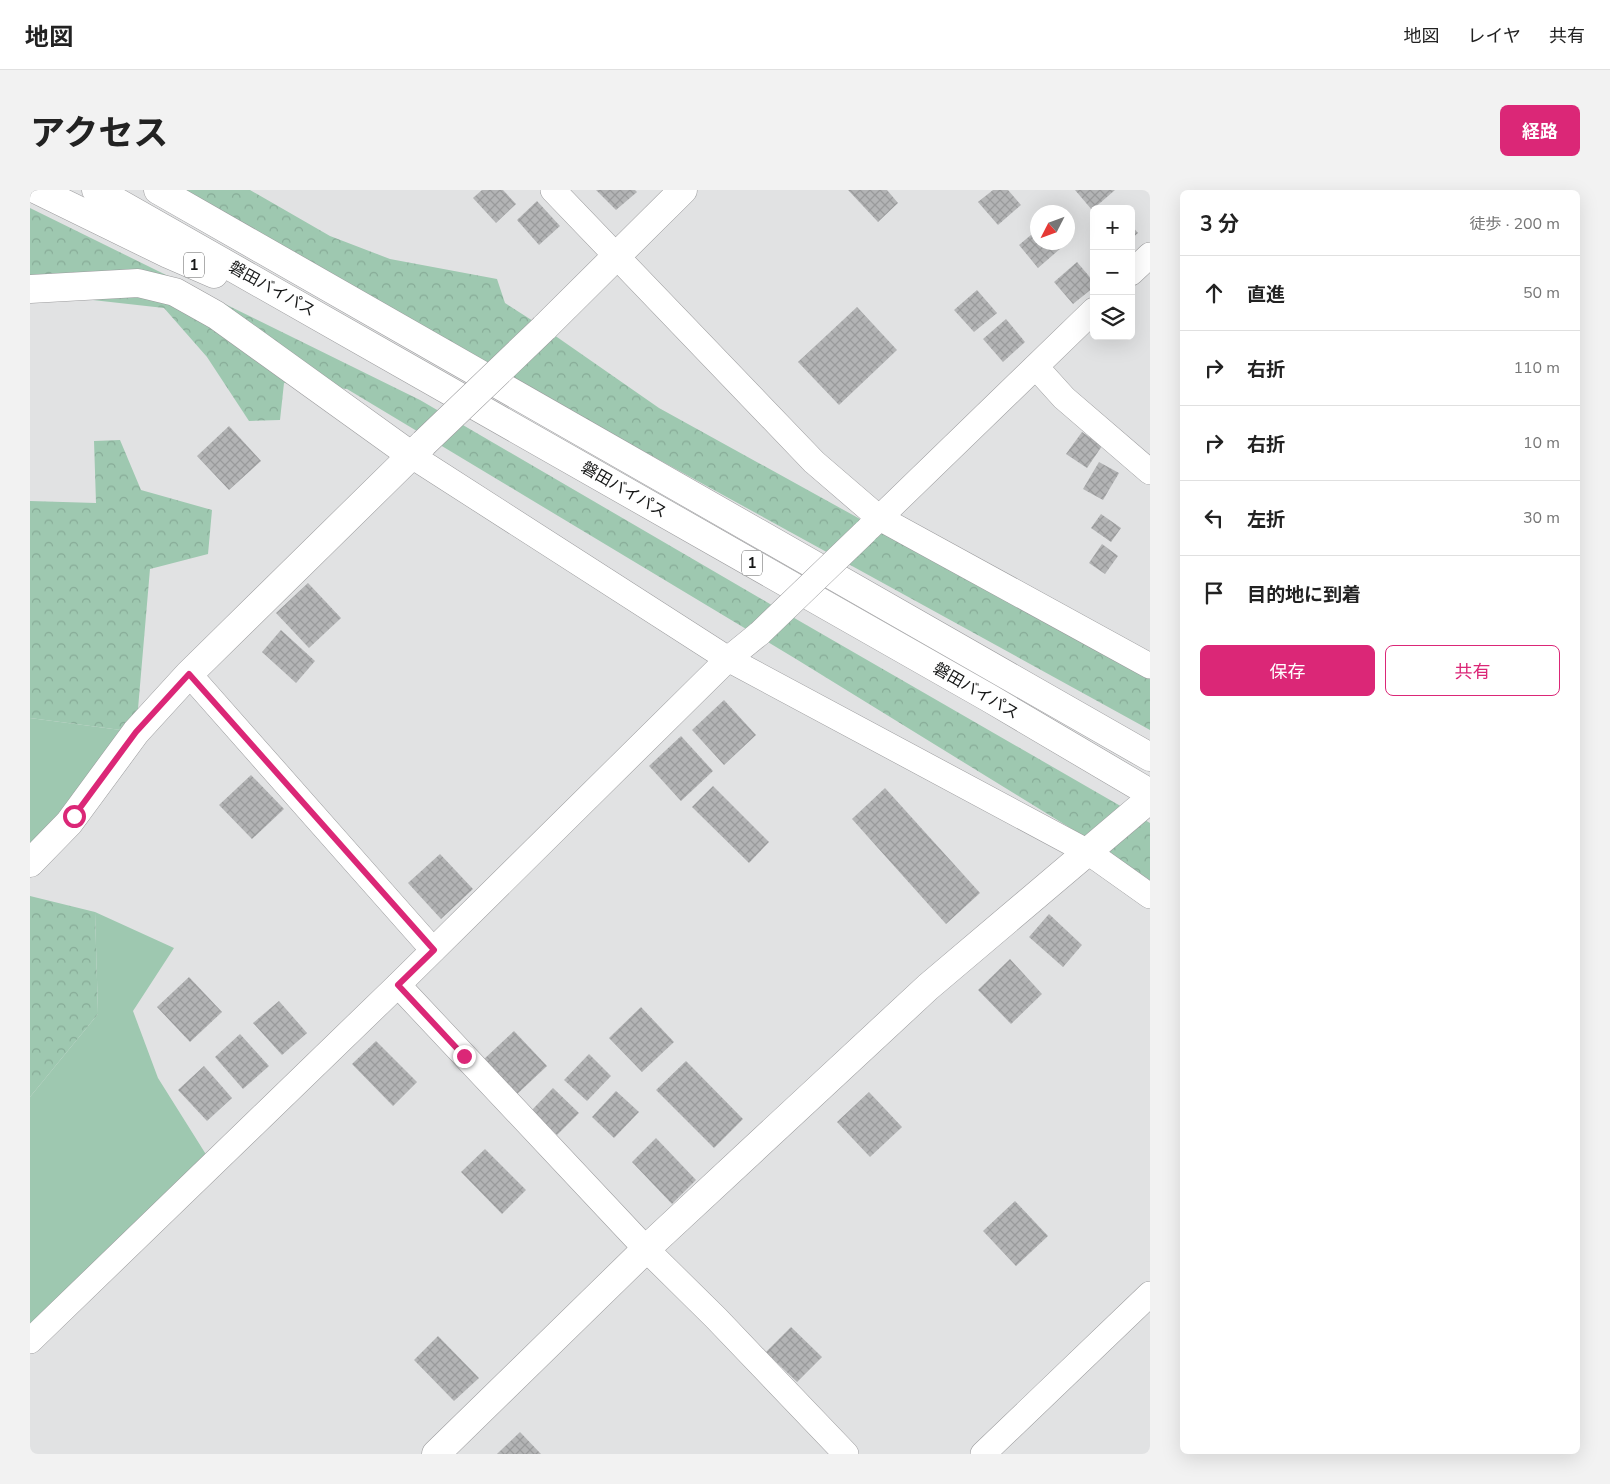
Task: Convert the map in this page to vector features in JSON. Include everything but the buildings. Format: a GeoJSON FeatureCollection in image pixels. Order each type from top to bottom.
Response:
{"type":"FeatureCollection","features":[{"type":"Feature","properties":{"kind":"main road","name":"1"},"geometry":{"type":"LineString","coordinates":[[38,190],[168,254],[353,335]]}},
{"type":"Feature","properties":{"kind":"main road","name":"磐田バイパス"},"geometry":{"type":"LineString","coordinates":[[96,190],[972,688],[1150,792]]}},
{"type":"Feature","properties":{"kind":"main road","name":"磐田バイパス"},"geometry":{"type":"LineString","coordinates":[[158,190],[1150,757]]}},
{"type":"Feature","properties":{"kind":"main road"},"geometry":{"type":"LineString","coordinates":[[182,190],[358,304]]}},
{"type":"Feature","properties":{"kind":"main road"},"geometry":{"type":"LineString","coordinates":[[30,863],[69,823],[136,732],[189,674],[683,190]]}},
{"type":"Feature","properties":{"kind":"main road"},"geometry":{"type":"LineString","coordinates":[[30,289],[138,283],[175,292],[216,315],[418,450]]}},
{"type":"Feature","properties":{"kind":"main road"},"geometry":{"type":"LineString","coordinates":[[436,1454],[646,1249],[928,987],[1150,799]]}},
{"type":"Feature","properties":{"kind":"street"},"geometry":{"type":"LineString","coordinates":[[553,190],[872,524],[1150,666]]}},
{"type":"Feature","properties":{"kind":"street"},"geometry":{"type":"LineString","coordinates":[[1135,270],[1150,255]]}},
{"type":"Feature","properties":{"kind":"street"},"geometry":{"type":"LineString","coordinates":[[30,1340],[434,950],[728,659],[760,633],[1090,314]]}},
{"type":"Feature","properties":{"kind":"street"},"geometry":{"type":"LineString","coordinates":[[1036,367],[1064,398],[1150,472]]}},
{"type":"Feature","properties":{"kind":"street"},"geometry":{"type":"LineString","coordinates":[[418,450],[728,659],[1088,852],[1150,896]]}},
{"type":"Feature","properties":{"kind":"street"},"geometry":{"type":"LineString","coordinates":[[189,674],[434,950]]}},
{"type":"Feature","properties":{"kind":"street"},"geometry":{"type":"LineString","coordinates":[[398,985],[646,1249],[716,1318],[846,1454]]}},
{"type":"Feature","properties":{"kind":"street"},"geometry":{"type":"LineString","coordinates":[[983,1454],[1150,1294]]}},
{"type":"Feature","properties":{"kind":"green space"},"geometry":{"type":"Polygon","coordinates":[[[185,190],[250,190],[330,236],[390,259],[497,279],[505,303],[659,408],[1150,679],[1150,730],[545,397],[185,190]]]}},
{"type":"Feature","properties":{"kind":"green space"},"geometry":{"type":"Polygon","coordinates":[[[30,208],[420,400],[1150,823],[1150,880],[1080,834],[796,659],[347,389],[284,383],[280,420],[249,421],[207,357],[164,308],[30,293],[30,208]]]}},
{"type":"Feature","properties":{"kind":"green space"},"geometry":{"type":"Polygon","coordinates":[[[120,440],[141,490],[212,510],[208,554],[150,569],[136,732],[30,718],[30,501],[96,503],[94,441],[120,440]]]}},
{"type":"Feature","properties":{"kind":"green space"},"geometry":{"type":"Polygon","coordinates":[[[30,718],[136,732],[30,863],[30,718]]]}},
{"type":"Feature","properties":{"kind":"green space"},"geometry":{"type":"Polygon","coordinates":[[[30,896],[95,912],[98,1014],[30,1097],[30,896]]]}},
{"type":"Feature","properties":{"kind":"green space"},"geometry":{"type":"Polygon","coordinates":[[[95,912],[174,948],[133,1011],[158,1078],[212,1164],[30,1342],[30,1097],[98,1014],[95,912]]]}},
{"type":"Feature","properties":{"kind":"route"},"geometry":{"type":"LineString","coordinates":[[74,816],[136,732],[189,674],[434,950],[398,985],[464,1056]]}}]}
